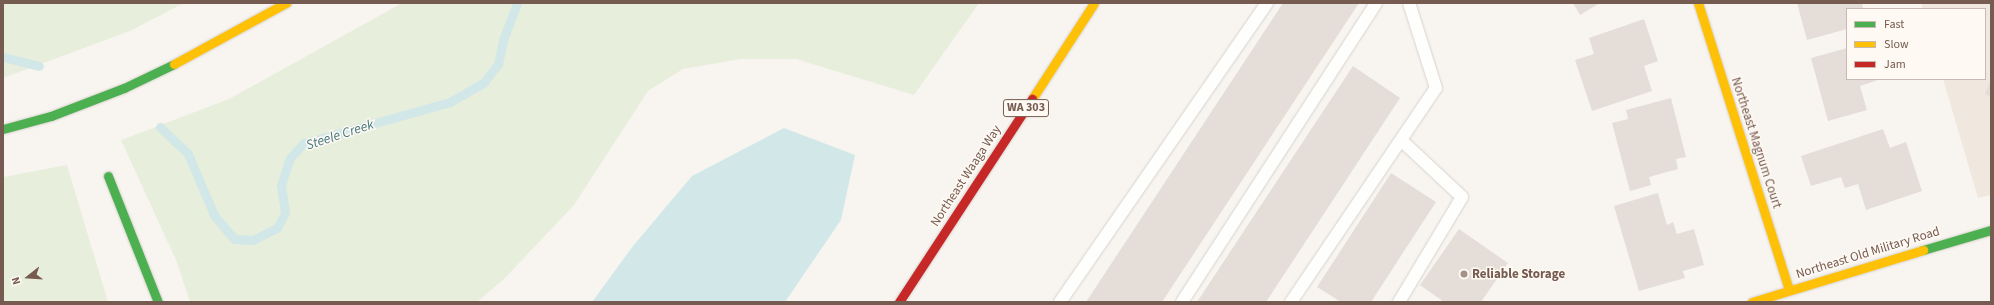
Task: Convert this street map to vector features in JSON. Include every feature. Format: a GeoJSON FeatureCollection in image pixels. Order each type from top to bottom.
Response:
{"type":"FeatureCollection","features":[{"type":"Feature","properties":{"kind":"main road"},"geometry":{"type":"LineString","coordinates":[[3,129],[51,116],[124,88],[203,50],[286,3]]}},
{"type":"Feature","properties":{"kind":"main road","name":"Northeast Waaga Way"},"geometry":{"type":"LineString","coordinates":[[899,302],[1094,3]]}},
{"type":"Feature","properties":{"kind":"main road","name":"Northeast Magnum Court"},"geometry":{"type":"LineString","coordinates":[[1698,3],[1788,290]]}},
{"type":"Feature","properties":{"kind":"main road"},"geometry":{"type":"LineString","coordinates":[[108,176],[158,302]]}},
{"type":"Feature","properties":{"kind":"main road","name":"Northeast Old Military Road"},"geometry":{"type":"LineString","coordinates":[[1752,302],[1991,230]]}},
{"type":"Feature","properties":{"kind":"lane"},"geometry":{"type":"LineString","coordinates":[[1060,302],[1267,3]]}},
{"type":"Feature","properties":{"kind":"lane"},"geometry":{"type":"LineString","coordinates":[[1182,302],[1376,3]]}},
{"type":"Feature","properties":{"kind":"lane"},"geometry":{"type":"LineString","coordinates":[[1291,302],[1436,88],[1409,3]]}},
{"type":"Feature","properties":{"kind":"lane"},"geometry":{"type":"LineString","coordinates":[[1399,302],[1462,197],[1401,140]]}},
{"type":"Feature","properties":{"kind":"shaded area"},"geometry":{"type":"Polygon","coordinates":[[[1921,3],[1991,3],[1991,195],[1978,198],[1943,80],[1986,80],[1986,8],[1923,8],[1921,3]]]}},
{"type":"Feature","properties":{"kind":"shaded area"},"geometry":{"type":"Polygon","coordinates":[[[784,128],[855,155],[841,220],[785,302],[592,302],[633,246],[692,176],[784,128]]]}},
{"type":"Feature","properties":{"kind":"green space"},"geometry":{"type":"Polygon","coordinates":[[[3,3],[184,3],[130,31],[3,78],[3,3]]]}},
{"type":"Feature","properties":{"kind":"green space"},"geometry":{"type":"Polygon","coordinates":[[[402,3],[979,3],[914,95],[796,59],[741,59],[683,69],[648,91],[574,205],[504,279],[477,302],[190,302],[176,260],[121,140],[229,99],[402,3]]]}},
{"type":"Feature","properties":{"kind":"green space"},"geometry":{"type":"Polygon","coordinates":[[[67,165],[108,302],[3,302],[3,177],[67,165]]]}},
{"type":"Feature","properties":{"kind":"building"},"geometry":{"type":"Polygon","coordinates":[[[1283,3],[1359,3],[1162,302],[1086,302],[1283,3]]]}},
{"type":"Feature","properties":{"kind":"building"},"geometry":{"type":"Polygon","coordinates":[[[1573,3],[1600,3],[1580,15],[1573,3]]]}},
{"type":"Feature","properties":{"kind":"building"},"geometry":{"type":"Polygon","coordinates":[[[1797,3],[1862,3],[1863,8],[1846,8],[1846,29],[1807,40],[1797,3]]]}},
{"type":"Feature","properties":{"kind":"building"},"geometry":{"type":"Polygon","coordinates":[[[1644,19],[1658,61],[1644,66],[1652,91],[1592,111],[1575,60],[1594,54],[1589,38],[1644,19]]]}},
{"type":"Feature","properties":{"kind":"building"},"geometry":{"type":"Polygon","coordinates":[[[1846,48],[1846,80],[1878,80],[1860,86],[1867,110],[1828,121],[1811,58],[1846,48]]]}},
{"type":"Feature","properties":{"kind":"building"},"geometry":{"type":"Polygon","coordinates":[[[1353,66],[1400,98],[1266,302],[1197,302],[1353,66]]]}},
{"type":"Feature","properties":{"kind":"building"},"geometry":{"type":"Polygon","coordinates":[[[1991,79],[1991,97],[1985,94],[1991,79]]]}},
{"type":"Feature","properties":{"kind":"building"},"geometry":{"type":"Polygon","coordinates":[[[1671,98],[1686,157],[1676,159],[1678,169],[1649,177],[1651,185],[1630,191],[1612,123],[1628,119],[1626,110],[1671,98]]]}},
{"type":"Feature","properties":{"kind":"building"},"geometry":{"type":"Polygon","coordinates":[[[1883,129],[1890,148],[1906,142],[1922,191],[1866,210],[1858,184],[1845,188],[1841,177],[1811,186],[1801,156],[1883,129]]]}},
{"type":"Feature","properties":{"kind":"building"},"geometry":{"type":"Polygon","coordinates":[[[1391,173],[1436,202],[1371,302],[1341,302],[1317,287],[1391,173]]]}},
{"type":"Feature","properties":{"kind":"building"},"geometry":{"type":"Polygon","coordinates":[[[1658,193],[1667,225],[1673,222],[1677,234],[1694,229],[1704,265],[1683,271],[1685,278],[1639,291],[1614,206],[1658,193]]]}},
{"type":"Feature","properties":{"kind":"building","name":"Reliable Storage"},"geometry":{"type":"Polygon","coordinates":[[[1459,229],[1508,263],[1481,302],[1444,302],[1420,285],[1459,229]]]}},
{"type":"Feature","properties":{"kind":"waterway","name":"Steele Creek"},"geometry":{"type":"LineString","coordinates":[[160,127],[188,154],[214,215],[234,239],[253,240],[277,228],[285,213],[281,185],[290,158],[304,143],[450,102],[484,82],[498,64],[503,40],[517,3]]}},
{"type":"Feature","properties":{"kind":"waterway","name":"Steele Creek"},"geometry":{"type":"LineString","coordinates":[[3,57],[39,66]]}},
{"type":"Feature","properties":{"kind":"traffic: fast"},"geometry":{"type":"LineString","coordinates":[[3,129],[51,116],[124,88],[174,64]]}},
{"type":"Feature","properties":{"kind":"traffic: fast"},"geometry":{"type":"LineString","coordinates":[[108,176],[158,302]]}},
{"type":"Feature","properties":{"kind":"traffic: fast"},"geometry":{"type":"LineString","coordinates":[[1923,250],[1991,230]]}},
{"type":"Feature","properties":{"kind":"traffic: slow"},"geometry":{"type":"LineString","coordinates":[[174,64],[286,3]]}},
{"type":"Feature","properties":{"kind":"traffic: slow"},"geometry":{"type":"LineString","coordinates":[[1032,99],[1094,3]]}},
{"type":"Feature","properties":{"kind":"traffic: slow"},"geometry":{"type":"LineString","coordinates":[[1698,3],[1789,290]]}},
{"type":"Feature","properties":{"kind":"traffic: slow"},"geometry":{"type":"LineString","coordinates":[[1752,302],[1923,250]]}},
{"type":"Feature","properties":{"kind":"traffic: jam"},"geometry":{"type":"LineString","coordinates":[[899,302],[1032,99]]}},
{"type":"Feature","properties":{"kind":"place","name":"Reliable Storage"},"geometry":{"type":"Point","coordinates":[1464,274]}}]}
